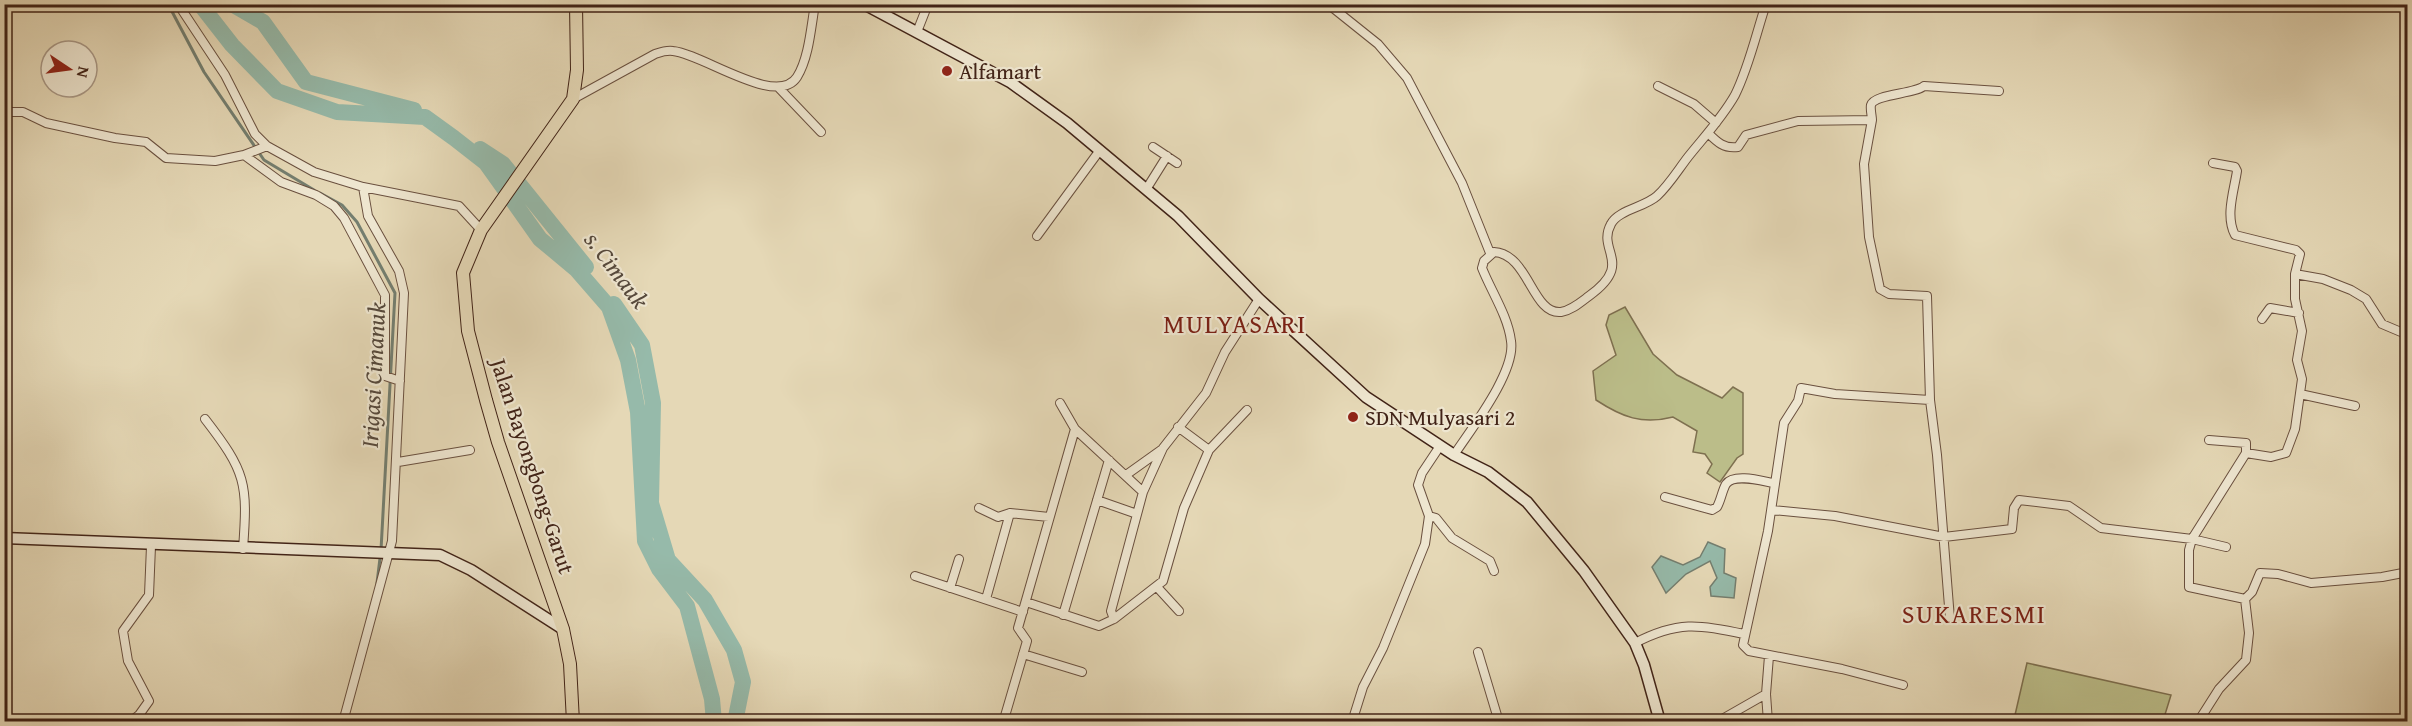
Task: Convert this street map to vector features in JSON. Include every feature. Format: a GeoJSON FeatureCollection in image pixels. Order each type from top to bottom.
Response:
{"type":"FeatureCollection","features":[{"type":"Feature","properties":{"kind":"main road","name":"Jalan Bayongbong-Garut"},"geometry":{"type":"LineString","coordinates":[[573,722],[570,664],[563,628],[498,442],[468,331],[463,273],[481,230],[573,99],[577,70],[576,4]]}},
{"type":"Feature","properties":{"kind":"main road"},"geometry":{"type":"LineString","coordinates":[[864,4],[1010,82],[1147,188],[1211,248],[1259,298],[1366,397],[1454,455],[1488,472],[1537,512],[1584,571],[1635,643],[1644,664],[1660,722]]}},
{"type":"Feature","properties":{"kind":"main road"},"geometry":{"type":"LineString","coordinates":[[4,538],[151,546],[367,554],[432,554],[449,558],[563,628]]}},
{"type":"Feature","properties":{"kind":"street"},"geometry":{"type":"LineString","coordinates":[[178,4],[225,75],[255,134],[265,147],[314,172],[363,188],[459,206],[481,230]]}},
{"type":"Feature","properties":{"kind":"street"},"geometry":{"type":"LineString","coordinates":[[779,88],[793,82],[798,75],[815,4]]}},
{"type":"Feature","properties":{"kind":"street"},"geometry":{"type":"LineString","coordinates":[[917,32],[928,4]]}},
{"type":"Feature","properties":{"kind":"street"},"geometry":{"type":"LineString","coordinates":[[1328,4],[1377,44],[1407,78],[1462,183],[1490,253]]}},
{"type":"Feature","properties":{"kind":"street"},"geometry":{"type":"LineString","coordinates":[[1490,253],[1502,253],[1520,267],[1548,309],[1560,312],[1570,309],[1599,288],[1611,273],[1613,266],[1608,233],[1611,224],[1617,217],[1656,196],[1716,123],[1735,95],[1766,4]]}},
{"type":"Feature","properties":{"kind":"street"},"geometry":{"type":"LineString","coordinates":[[573,99],[592,91],[655,54],[675,51],[705,60],[755,83],[779,88],[821,132]]}},
{"type":"Feature","properties":{"kind":"street"},"geometry":{"type":"LineString","coordinates":[[1658,86],[1694,104],[1716,123]]}},
{"type":"Feature","properties":{"kind":"street"},"geometry":{"type":"LineString","coordinates":[[1950,619],[1930,400],[1927,296],[1889,294],[1880,289],[1869,231],[1864,164],[1872,120],[1871,105],[1874,101],[1901,92],[1918,91],[1924,86],[1999,91]]}},
{"type":"Feature","properties":{"kind":"street"},"geometry":{"type":"LineString","coordinates":[[4,116],[11,112],[24,112],[46,123],[115,138],[146,142],[166,158],[215,161],[265,147]]}},
{"type":"Feature","properties":{"kind":"street"},"geometry":{"type":"LineString","coordinates":[[1708,133],[1718,142],[1733,148],[1738,147],[1746,135],[1797,121],[1872,120]]}},
{"type":"Feature","properties":{"kind":"street"},"geometry":{"type":"LineString","coordinates":[[1154,147],[1177,162]]}},
{"type":"Feature","properties":{"kind":"street"},"geometry":{"type":"LineString","coordinates":[[1037,236],[1100,150]]}},
{"type":"Feature","properties":{"kind":"street"},"geometry":{"type":"LineString","coordinates":[[247,153],[281,182],[316,195],[334,206],[344,218],[385,295],[386,378],[399,381]]}},
{"type":"Feature","properties":{"kind":"street"},"geometry":{"type":"LineString","coordinates":[[1147,188],[1167,156]]}},
{"type":"Feature","properties":{"kind":"street"},"geometry":{"type":"LineString","coordinates":[[2213,163],[2235,167],[2238,171],[2232,195],[2233,232],[2238,236],[2296,250],[2300,258],[2295,274],[2295,300],[2302,332],[2297,360],[2302,379],[2295,429],[2286,453],[2271,457],[2246,453]]}},
{"type":"Feature","properties":{"kind":"street"},"geometry":{"type":"LineString","coordinates":[[343,722],[387,554],[398,462],[399,381],[404,293],[399,271],[368,216],[363,188]]}},
{"type":"Feature","properties":{"kind":"street"},"geometry":{"type":"LineString","coordinates":[[1454,455],[1486,406],[1511,356],[1509,331],[1482,268],[1490,253]]}},
{"type":"Feature","properties":{"kind":"street"},"geometry":{"type":"LineString","coordinates":[[2295,274],[2323,279],[2350,290],[2366,299],[2382,324],[2408,336]]}},
{"type":"Feature","properties":{"kind":"street"},"geometry":{"type":"LineString","coordinates":[[1114,619],[1111,611],[1143,492],[1163,448],[1206,393],[1225,352],[1259,298]]}},
{"type":"Feature","properties":{"kind":"street"},"geometry":{"type":"LineString","coordinates":[[2262,319],[2270,308],[2299,313]]}},
{"type":"Feature","properties":{"kind":"street"},"geometry":{"type":"LineString","coordinates":[[1903,685],[1842,669],[1745,650],[1744,634],[1772,510],[1773,483],[1785,417],[1796,404],[1802,388],[1835,394],[1930,400]]}},
{"type":"Feature","properties":{"kind":"street"},"geometry":{"type":"LineString","coordinates":[[2300,394],[2355,406]]}},
{"type":"Feature","properties":{"kind":"street"},"geometry":{"type":"LineString","coordinates":[[1060,403],[1075,429],[1143,492]]}},
{"type":"Feature","properties":{"kind":"street"},"geometry":{"type":"LineString","coordinates":[[1026,602],[1099,626],[1114,619],[1157,587],[1163,581],[1184,508],[1209,450],[1247,410]]}},
{"type":"Feature","properties":{"kind":"street"},"geometry":{"type":"LineString","coordinates":[[205,419],[237,464],[246,497],[243,549]]}},
{"type":"Feature","properties":{"kind":"street"},"geometry":{"type":"LineString","coordinates":[[1178,427],[1209,450]]}},
{"type":"Feature","properties":{"kind":"street"},"geometry":{"type":"LineString","coordinates":[[1006,722],[1005,716],[1027,641],[1018,628],[1075,429]]}},
{"type":"Feature","properties":{"kind":"street"},"geometry":{"type":"LineString","coordinates":[[2209,440],[2246,443],[2246,453],[2192,539],[2189,550],[2189,587],[2245,598]]}},
{"type":"Feature","properties":{"kind":"street"},"geometry":{"type":"LineString","coordinates":[[1352,722],[1363,687],[1383,648],[1425,544],[1429,516],[1418,485],[1422,473],[1440,446]]}},
{"type":"Feature","properties":{"kind":"street"},"geometry":{"type":"LineString","coordinates":[[1126,476],[1163,448]]}},
{"type":"Feature","properties":{"kind":"street"},"geometry":{"type":"LineString","coordinates":[[398,462],[470,450]]}},
{"type":"Feature","properties":{"kind":"street"},"geometry":{"type":"LineString","coordinates":[[1063,615],[1109,460]]}},
{"type":"Feature","properties":{"kind":"street"},"geometry":{"type":"LineString","coordinates":[[1665,497],[1713,509],[1720,502],[1727,483],[1731,480],[1749,479],[1773,483]]}},
{"type":"Feature","properties":{"kind":"street"},"geometry":{"type":"LineString","coordinates":[[1772,510],[1835,516],[1944,537],[2012,529],[2015,504],[2023,499],[2069,506],[2101,528],[2192,539],[2226,547]]}},
{"type":"Feature","properties":{"kind":"street"},"geometry":{"type":"LineString","coordinates":[[1097,500],[1137,514]]}},
{"type":"Feature","properties":{"kind":"street"},"geometry":{"type":"LineString","coordinates":[[979,508],[998,517],[1010,513],[1048,518]]}},
{"type":"Feature","properties":{"kind":"street"},"geometry":{"type":"LineString","coordinates":[[986,599],[1010,513]]}},
{"type":"Feature","properties":{"kind":"street"},"geometry":{"type":"LineString","coordinates":[[1429,516],[1436,518],[1452,538],[1490,561],[1494,571]]}},
{"type":"Feature","properties":{"kind":"street"},"geometry":{"type":"LineString","coordinates":[[129,722],[139,715],[149,701],[128,661],[123,631],[148,595],[151,546]]}},
{"type":"Feature","properties":{"kind":"street"},"geometry":{"type":"LineString","coordinates":[[950,588],[959,559]]}},
{"type":"Feature","properties":{"kind":"street"},"geometry":{"type":"LineString","coordinates":[[2245,598],[2252,592],[2260,573],[2278,574],[2311,583],[2382,577],[2408,572]]}},
{"type":"Feature","properties":{"kind":"street"},"geometry":{"type":"LineString","coordinates":[[915,576],[1023,612]]}},
{"type":"Feature","properties":{"kind":"street"},"geometry":{"type":"LineString","coordinates":[[1157,587],[1179,611]]}},
{"type":"Feature","properties":{"kind":"street"},"geometry":{"type":"LineString","coordinates":[[2198,722],[2219,689],[2246,660],[2249,650],[2249,627],[2245,598]]}},
{"type":"Feature","properties":{"kind":"street"},"geometry":{"type":"LineString","coordinates":[[1635,643],[1656,632],[1681,625],[1704,626],[1744,634]]}},
{"type":"Feature","properties":{"kind":"street"},"geometry":{"type":"LineString","coordinates":[[1478,652],[1499,722]]}},
{"type":"Feature","properties":{"kind":"street"},"geometry":{"type":"LineString","coordinates":[[1023,654],[1082,672]]}},
{"type":"Feature","properties":{"kind":"street"},"geometry":{"type":"LineString","coordinates":[[1768,722],[1766,694],[1769,656]]}},
{"type":"Feature","properties":{"kind":"street"},"geometry":{"type":"LineString","coordinates":[[1717,722],[1766,694]]}},
{"type":"Feature","properties":{"kind":"green space"},"geometry":{"type":"Polygon","coordinates":[[[1625,307],[1653,354],[1677,375],[1722,398],[1733,387],[1743,393],[1743,454],[1737,458],[1720,482],[1707,473],[1712,464],[1705,454],[1693,452],[1697,431],[1673,417],[1652,420],[1633,418],[1596,400],[1593,371],[1616,355],[1606,325],[1609,315],[1625,307]]]}},
{"type":"Feature","properties":{"kind":"green space"},"geometry":{"type":"Polygon","coordinates":[[[2027,663],[2171,695],[2163,721],[2009,721],[2015,715],[2027,663]]]}},
{"type":"Feature","properties":{"kind":"shaded area"},"geometry":{"type":"Polygon","coordinates":[[[1708,542],[1725,549],[1724,573],[1736,578],[1734,598],[1711,596],[1710,587],[1717,578],[1710,561],[1686,574],[1666,593],[1652,567],[1661,556],[1683,565],[1700,557],[1708,542]]]}},
{"type":"Feature","properties":{"kind":"waterway","name":"Irigasi Cimanuk"},"geometry":{"type":"LineString","coordinates":[[168,4],[204,72],[264,160],[314,190]]}},
{"type":"Feature","properties":{"kind":"waterway"},"geometry":{"type":"LineString","coordinates":[[200,4],[232,45],[277,91],[337,112],[425,117],[454,138],[486,163],[540,239],[576,269],[609,307],[628,360],[638,412],[645,541],[659,569],[687,606],[712,699],[714,722]]}},
{"type":"Feature","properties":{"kind":"waterway","name":"s. Cimauk"},"geometry":{"type":"LineString","coordinates":[[232,4],[263,22],[306,82],[414,110]]}},
{"type":"Feature","properties":{"kind":"waterway","name":"s. Cimauk"},"geometry":{"type":"LineString","coordinates":[[480,149],[503,164],[586,267]]}},
{"type":"Feature","properties":{"kind":"waterway","name":"Irigasi Cimanuk"},"geometry":{"type":"LineString","coordinates":[[320,193],[342,205],[357,222],[395,293],[381,550],[377,583]]}},
{"type":"Feature","properties":{"kind":"waterway","name":"s. Cimauk"},"geometry":{"type":"LineString","coordinates":[[614,304],[642,345],[653,403],[651,503],[668,560],[705,600],[734,650],[743,682],[735,722]]}},
{"type":"Feature","properties":{"kind":"place","name":"Alfamart"},"geometry":{"type":"Point","coordinates":[947,71]}},
{"type":"Feature","properties":{"kind":"place","name":"SDN Mulyasari 2"},"geometry":{"type":"Point","coordinates":[1353,417]}},
{"type":"Feature","properties":{"kind":"district","name":"MULYASARI"},"geometry":{"type":"Point","coordinates":[1235,323]}},
{"type":"Feature","properties":{"kind":"district","name":"SUKARESMI"},"geometry":{"type":"Point","coordinates":[1974,613]}}]}
